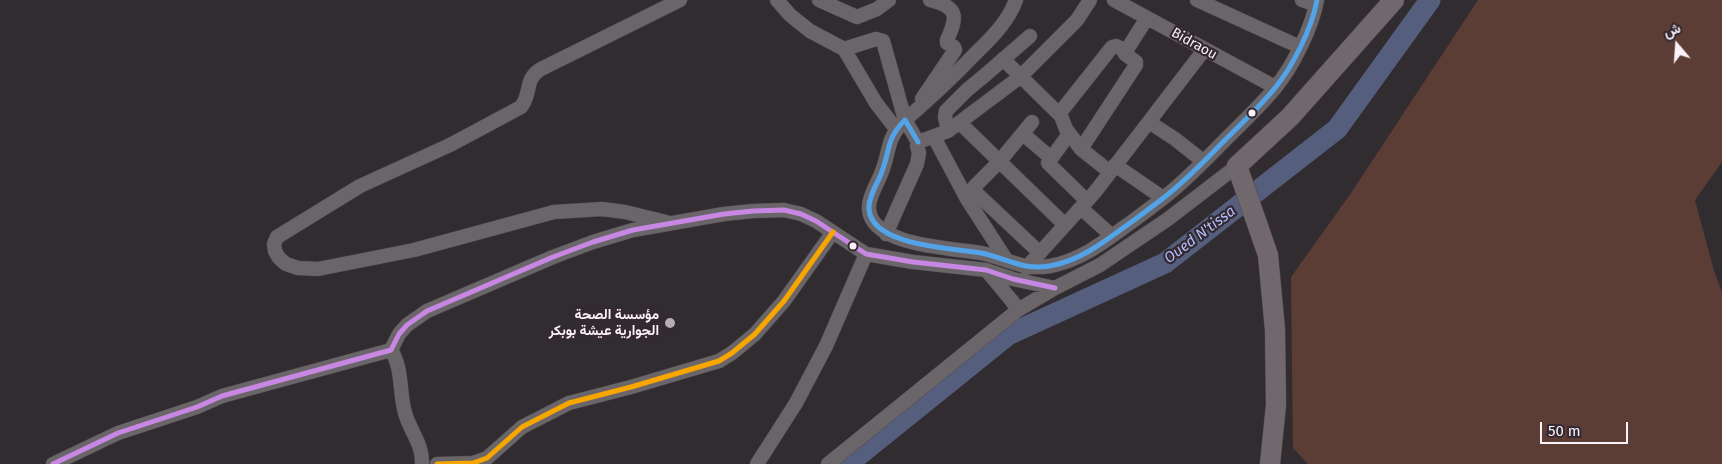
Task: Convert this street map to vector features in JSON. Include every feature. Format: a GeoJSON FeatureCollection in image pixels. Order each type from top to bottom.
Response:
{"type":"FeatureCollection","features":[{"type":"Feature","properties":{"kind":"main road"},"geometry":{"type":"LineString","coordinates":[[1270,464],[1276,405],[1275,330],[1268,255],[1237,166],[1290,117],[1394,0]]}},
{"type":"Feature","properties":{"kind":"street"},"geometry":{"type":"LineString","coordinates":[[669,223],[610,210],[554,212],[414,250],[318,269],[298,268],[286,264],[279,258],[274,247],[276,237],[360,186],[450,145],[522,107],[527,100],[530,79],[533,74],[541,69],[680,0]]}},
{"type":"Feature","properties":{"kind":"street"},"geometry":{"type":"LineString","coordinates":[[778,0],[790,15],[810,31],[844,49],[876,103],[901,124],[918,142],[917,164],[886,234]]}},
{"type":"Feature","properties":{"kind":"street"},"geometry":{"type":"LineString","coordinates":[[819,0],[857,17],[877,9],[889,0]]}},
{"type":"Feature","properties":{"kind":"street"},"geometry":{"type":"LineString","coordinates":[[921,106],[924,95],[955,50],[954,47],[948,44],[947,40],[954,21],[954,15],[945,5],[930,0]]}},
{"type":"Feature","properties":{"kind":"street"},"geometry":{"type":"LineString","coordinates":[[1016,0],[1011,12],[998,31],[901,124],[890,139],[883,170],[869,203],[871,218],[886,234],[900,239],[986,254],[1026,268],[1041,268],[1066,262],[1087,252],[1164,198],[1203,161],[1276,87],[1300,47],[1317,2],[1302,0]]}},
{"type":"Feature","properties":{"kind":"street"},"geometry":{"type":"LineString","coordinates":[[918,142],[934,137],[954,127],[1020,77],[1077,20],[1090,0]]}},
{"type":"Feature","properties":{"kind":"street","name":"Bidraou"},"geometry":{"type":"LineString","coordinates":[[1114,0],[1276,87]]}},
{"type":"Feature","properties":{"kind":"street"},"geometry":{"type":"LineString","coordinates":[[1197,0],[1300,47]]}},
{"type":"Feature","properties":{"kind":"street"},"geometry":{"type":"LineString","coordinates":[[1081,149],[1136,65],[1136,62],[1125,54],[1147,18]]}},
{"type":"Feature","properties":{"kind":"street"},"geometry":{"type":"LineString","coordinates":[[1030,36],[967,90],[946,111],[945,117],[954,127],[999,162],[1065,225]]}},
{"type":"Feature","properties":{"kind":"street"},"geometry":{"type":"LineString","coordinates":[[844,49],[876,39],[883,41],[901,124]]}},
{"type":"Feature","properties":{"kind":"street"},"geometry":{"type":"LineString","coordinates":[[1058,114],[1112,47],[1115,46],[1126,51]]}},
{"type":"Feature","properties":{"kind":"street"},"geometry":{"type":"LineString","coordinates":[[1026,268],[1084,205],[1204,50]]}},
{"type":"Feature","properties":{"kind":"street"},"geometry":{"type":"LineString","coordinates":[[1004,59],[1058,114],[1069,134],[1081,149],[1164,198]]}},
{"type":"Feature","properties":{"kind":"street"},"geometry":{"type":"LineString","coordinates":[[1032,122],[973,190],[1040,254]]}},
{"type":"Feature","properties":{"kind":"street"},"geometry":{"type":"LineString","coordinates":[[1148,122],[1175,139],[1203,161]]}},
{"type":"Feature","properties":{"kind":"street"},"geometry":{"type":"LineString","coordinates":[[1023,134],[1051,158]]}},
{"type":"Feature","properties":{"kind":"street"},"geometry":{"type":"LineString","coordinates":[[1069,134],[1051,158],[1049,164],[1112,236]]}},
{"type":"Feature","properties":{"kind":"street"},"geometry":{"type":"LineString","coordinates":[[934,137],[967,199],[1007,261]]}},
{"type":"Feature","properties":{"kind":"street"},"geometry":{"type":"LineString","coordinates":[[828,464],[1018,310],[1055,288],[1100,266],[1168,219],[1237,166]]}},
{"type":"Feature","properties":{"kind":"street"},"geometry":{"type":"LineString","coordinates":[[53,464],[118,433],[197,407],[222,396],[391,350],[399,334],[407,325],[421,314],[437,306],[554,256],[593,242],[633,230],[669,223],[753,211],[784,210],[801,214],[816,221],[866,254],[913,262],[986,270],[1013,279],[1055,288]]}},
{"type":"Feature","properties":{"kind":"street"},"geometry":{"type":"LineString","coordinates":[[437,464],[473,463],[488,458],[522,427],[569,403],[719,361],[755,334],[784,302],[833,232]]}},
{"type":"Feature","properties":{"kind":"street"},"geometry":{"type":"LineString","coordinates":[[757,464],[796,403],[817,362],[866,254]]}},
{"type":"Feature","properties":{"kind":"street"},"geometry":{"type":"LineString","coordinates":[[986,270],[1018,310]]}},
{"type":"Feature","properties":{"kind":"street"},"geometry":{"type":"LineString","coordinates":[[391,350],[398,367],[404,412],[419,443],[422,464]]}},
{"type":"Feature","properties":{"kind":"shaded area"},"geometry":{"type":"Polygon","coordinates":[[[1478,0],[1722,0],[1722,162],[1695,200],[1714,271],[1722,292],[1722,464],[1308,464],[1293,448],[1291,277],[1351,193],[1478,0]]]}},
{"type":"Feature","properties":{"kind":"waterway","name":"Oued N'tissa"},"geometry":{"type":"LineString","coordinates":[[848,464],[1008,335],[1165,263],[1337,129],[1430,0]]}},
{"type":"Feature","properties":{"kind":"transit line"},"geometry":{"type":"LineString","coordinates":[[918,142],[905,120],[891,140],[884,166],[869,205],[873,221],[883,231],[915,243],[981,253],[1031,267],[1060,264],[1088,252],[1138,218],[1171,192],[1258,107],[1282,79],[1295,58],[1311,22],[1317,0]]}},
{"type":"Feature","properties":{"kind":"transit line"},"geometry":{"type":"LineString","coordinates":[[53,464],[118,433],[197,407],[222,396],[391,350],[399,334],[407,325],[427,311],[553,257],[593,242],[633,230],[724,214],[784,210],[801,214],[816,221],[866,254],[913,262],[986,270],[1013,279],[1055,288]]}},
{"type":"Feature","properties":{"kind":"transit line"},"geometry":{"type":"LineString","coordinates":[[437,464],[473,463],[487,458],[522,427],[569,403],[719,361],[755,334],[784,301],[833,232]]}},
{"type":"Feature","properties":{"kind":"place","name":"مؤسسة الصحة الجوارية عيشة بوبكر"},"geometry":{"type":"Point","coordinates":[670,323]}}]}
